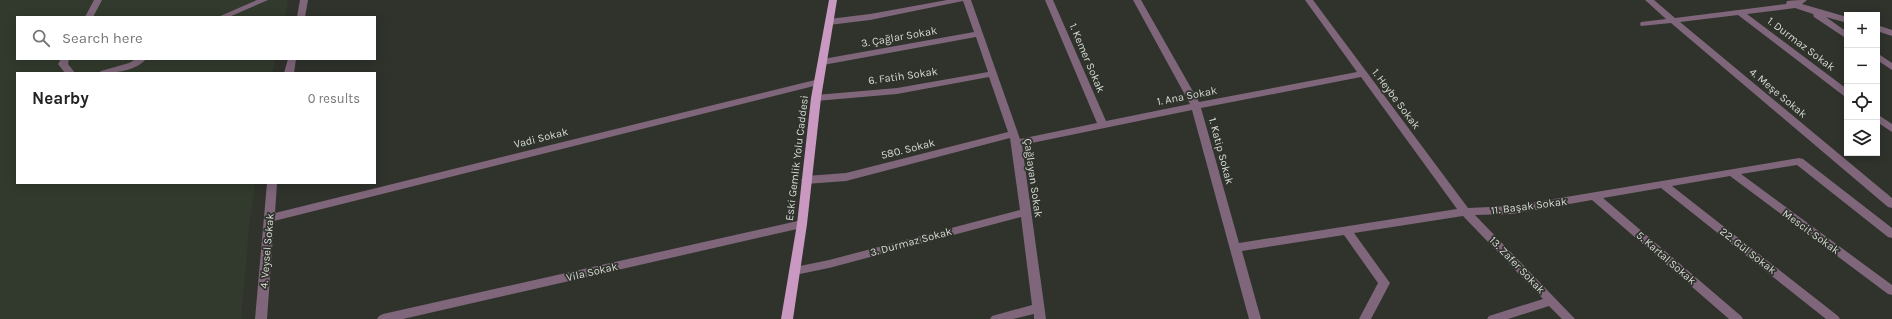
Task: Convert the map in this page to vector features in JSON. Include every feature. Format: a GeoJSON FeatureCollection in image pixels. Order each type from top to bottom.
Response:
{"type":"FeatureCollection","features":[{"type":"Feature","properties":{"kind":"main road","name":"Eski Gemlik Yolu Caddesi"},"geometry":{"type":"LineString","coordinates":[[787,319],[802,224],[816,98],[833,0]]}},
{"type":"Feature","properties":{"kind":"street"},"geometry":{"type":"LineString","coordinates":[[90,16],[98,0]]}},
{"type":"Feature","properties":{"kind":"street"},"geometry":{"type":"LineString","coordinates":[[224,16],[264,0]]}},
{"type":"Feature","properties":{"kind":"street"},"geometry":{"type":"LineString","coordinates":[[301,16],[304,0]]}},
{"type":"Feature","properties":{"kind":"street"},"geometry":{"type":"LineString","coordinates":[[829,22],[870,17],[960,0]]}},
{"type":"Feature","properties":{"kind":"street","name":"Çağlayan Sokak"},"geometry":{"type":"LineString","coordinates":[[968,0],[992,74],[1016,138],[1039,313]]}},
{"type":"Feature","properties":{"kind":"street","name":"1. Kemer Sokak"},"geometry":{"type":"LineString","coordinates":[[1049,0],[1103,125]]}},
{"type":"Feature","properties":{"kind":"street","name":"1. Katip Sokak"},"geometry":{"type":"LineString","coordinates":[[1137,0],[1196,106],[1255,319]]}},
{"type":"Feature","properties":{"kind":"street","name":"1. Heybe Sokak"},"geometry":{"type":"LineString","coordinates":[[1309,0],[1465,212]]}},
{"type":"Feature","properties":{"kind":"street","name":"4. Meşe Sokak"},"geometry":{"type":"LineString","coordinates":[[1649,0],[1892,204]]}},
{"type":"Feature","properties":{"kind":"street"},"geometry":{"type":"LineString","coordinates":[[1781,0],[1812,11],[1844,19]]}},
{"type":"Feature","properties":{"kind":"street"},"geometry":{"type":"LineString","coordinates":[[1644,24],[1795,5],[1803,0]]}},
{"type":"Feature","properties":{"kind":"street"},"geometry":{"type":"LineString","coordinates":[[1812,11],[1844,34]]}},
{"type":"Feature","properties":{"kind":"street","name":"1. Durmaz Sokak"},"geometry":{"type":"LineString","coordinates":[[1740,12],[1844,92]]}},
{"type":"Feature","properties":{"kind":"street"},"geometry":{"type":"LineString","coordinates":[[1880,29],[1892,32]]}},
{"type":"Feature","properties":{"kind":"street","name":"3. Çağlar Sokak"},"geometry":{"type":"LineString","coordinates":[[822,62],[979,34]]}},
{"type":"Feature","properties":{"kind":"street"},"geometry":{"type":"LineString","coordinates":[[1880,58],[1892,67]]}},
{"type":"Feature","properties":{"kind":"street"},"geometry":{"type":"LineString","coordinates":[[65,60],[63,64],[69,72]]}},
{"type":"Feature","properties":{"kind":"street"},"geometry":{"type":"LineString","coordinates":[[107,72],[140,60]]}},
{"type":"Feature","properties":{"kind":"street"},"geometry":{"type":"LineString","coordinates":[[289,72],[292,60]]}},
{"type":"Feature","properties":{"kind":"street","name":"6. Fatih Sokak"},"geometry":{"type":"LineString","coordinates":[[816,98],[897,91],[992,74]]}},
{"type":"Feature","properties":{"kind":"street","name":"1. Ana Sokak"},"geometry":{"type":"LineString","coordinates":[[1016,138],[1103,125],[1362,74]]}},
{"type":"Feature","properties":{"kind":"street","name":"Vadi Sokak"},"geometry":{"type":"LineString","coordinates":[[269,218],[819,82]]}},
{"type":"Feature","properties":{"kind":"street"},"geometry":{"type":"LineString","coordinates":[[1880,119],[1892,129]]}},
{"type":"Feature","properties":{"kind":"street","name":"580. Sokak"},"geometry":{"type":"LineString","coordinates":[[806,180],[846,177],[1016,138]]}},
{"type":"Feature","properties":{"kind":"street","name":"11. Başak Sokak"},"geometry":{"type":"LineString","coordinates":[[1235,248],[1465,212],[1512,210],[1799,161],[1892,234]]}},
{"type":"Feature","properties":{"kind":"street","name":"Mescit Sokak"},"geometry":{"type":"LineString","coordinates":[[1731,172],[1892,291]]}},
{"type":"Feature","properties":{"kind":"street","name":"4. Veysel Sokak"},"geometry":{"type":"LineString","coordinates":[[261,319],[272,184]]}},
{"type":"Feature","properties":{"kind":"street","name":"22. Gül Sokak"},"geometry":{"type":"LineString","coordinates":[[1662,184],[1834,319]]}},
{"type":"Feature","properties":{"kind":"street","name":"5. Kartal Sokak"},"geometry":{"type":"LineString","coordinates":[[1595,196],[1737,319]]}},
{"type":"Feature","properties":{"kind":"street","name":"3. Durmaz Sokak"},"geometry":{"type":"LineString","coordinates":[[795,271],[829,264],[1026,212]]}},
{"type":"Feature","properties":{"kind":"street","name":"13. Zafer Sokak"},"geometry":{"type":"LineString","coordinates":[[1465,212],[1568,319]]}},
{"type":"Feature","properties":{"kind":"street","name":"Vila Sokak"},"geometry":{"type":"LineString","coordinates":[[383,319],[802,224]]}},
{"type":"Feature","properties":{"kind":"street"},"geometry":{"type":"LineString","coordinates":[[1347,231],[1384,284],[1365,319]]}},
{"type":"Feature","properties":{"kind":"street"},"geometry":{"type":"LineString","coordinates":[[1493,319],[1551,301]]}},
{"type":"Feature","properties":{"kind":"street"},"geometry":{"type":"LineString","coordinates":[[996,319],[1039,313]]}},
{"type":"Feature","properties":{"kind":"shaded area"},"geometry":{"type":"Polygon","coordinates":[[[0,0],[288,0],[285,16],[16,16],[16,60],[276,60],[272,72],[16,72],[16,184],[255,184],[250,219],[241,319],[0,319],[0,0]]]}}]}
